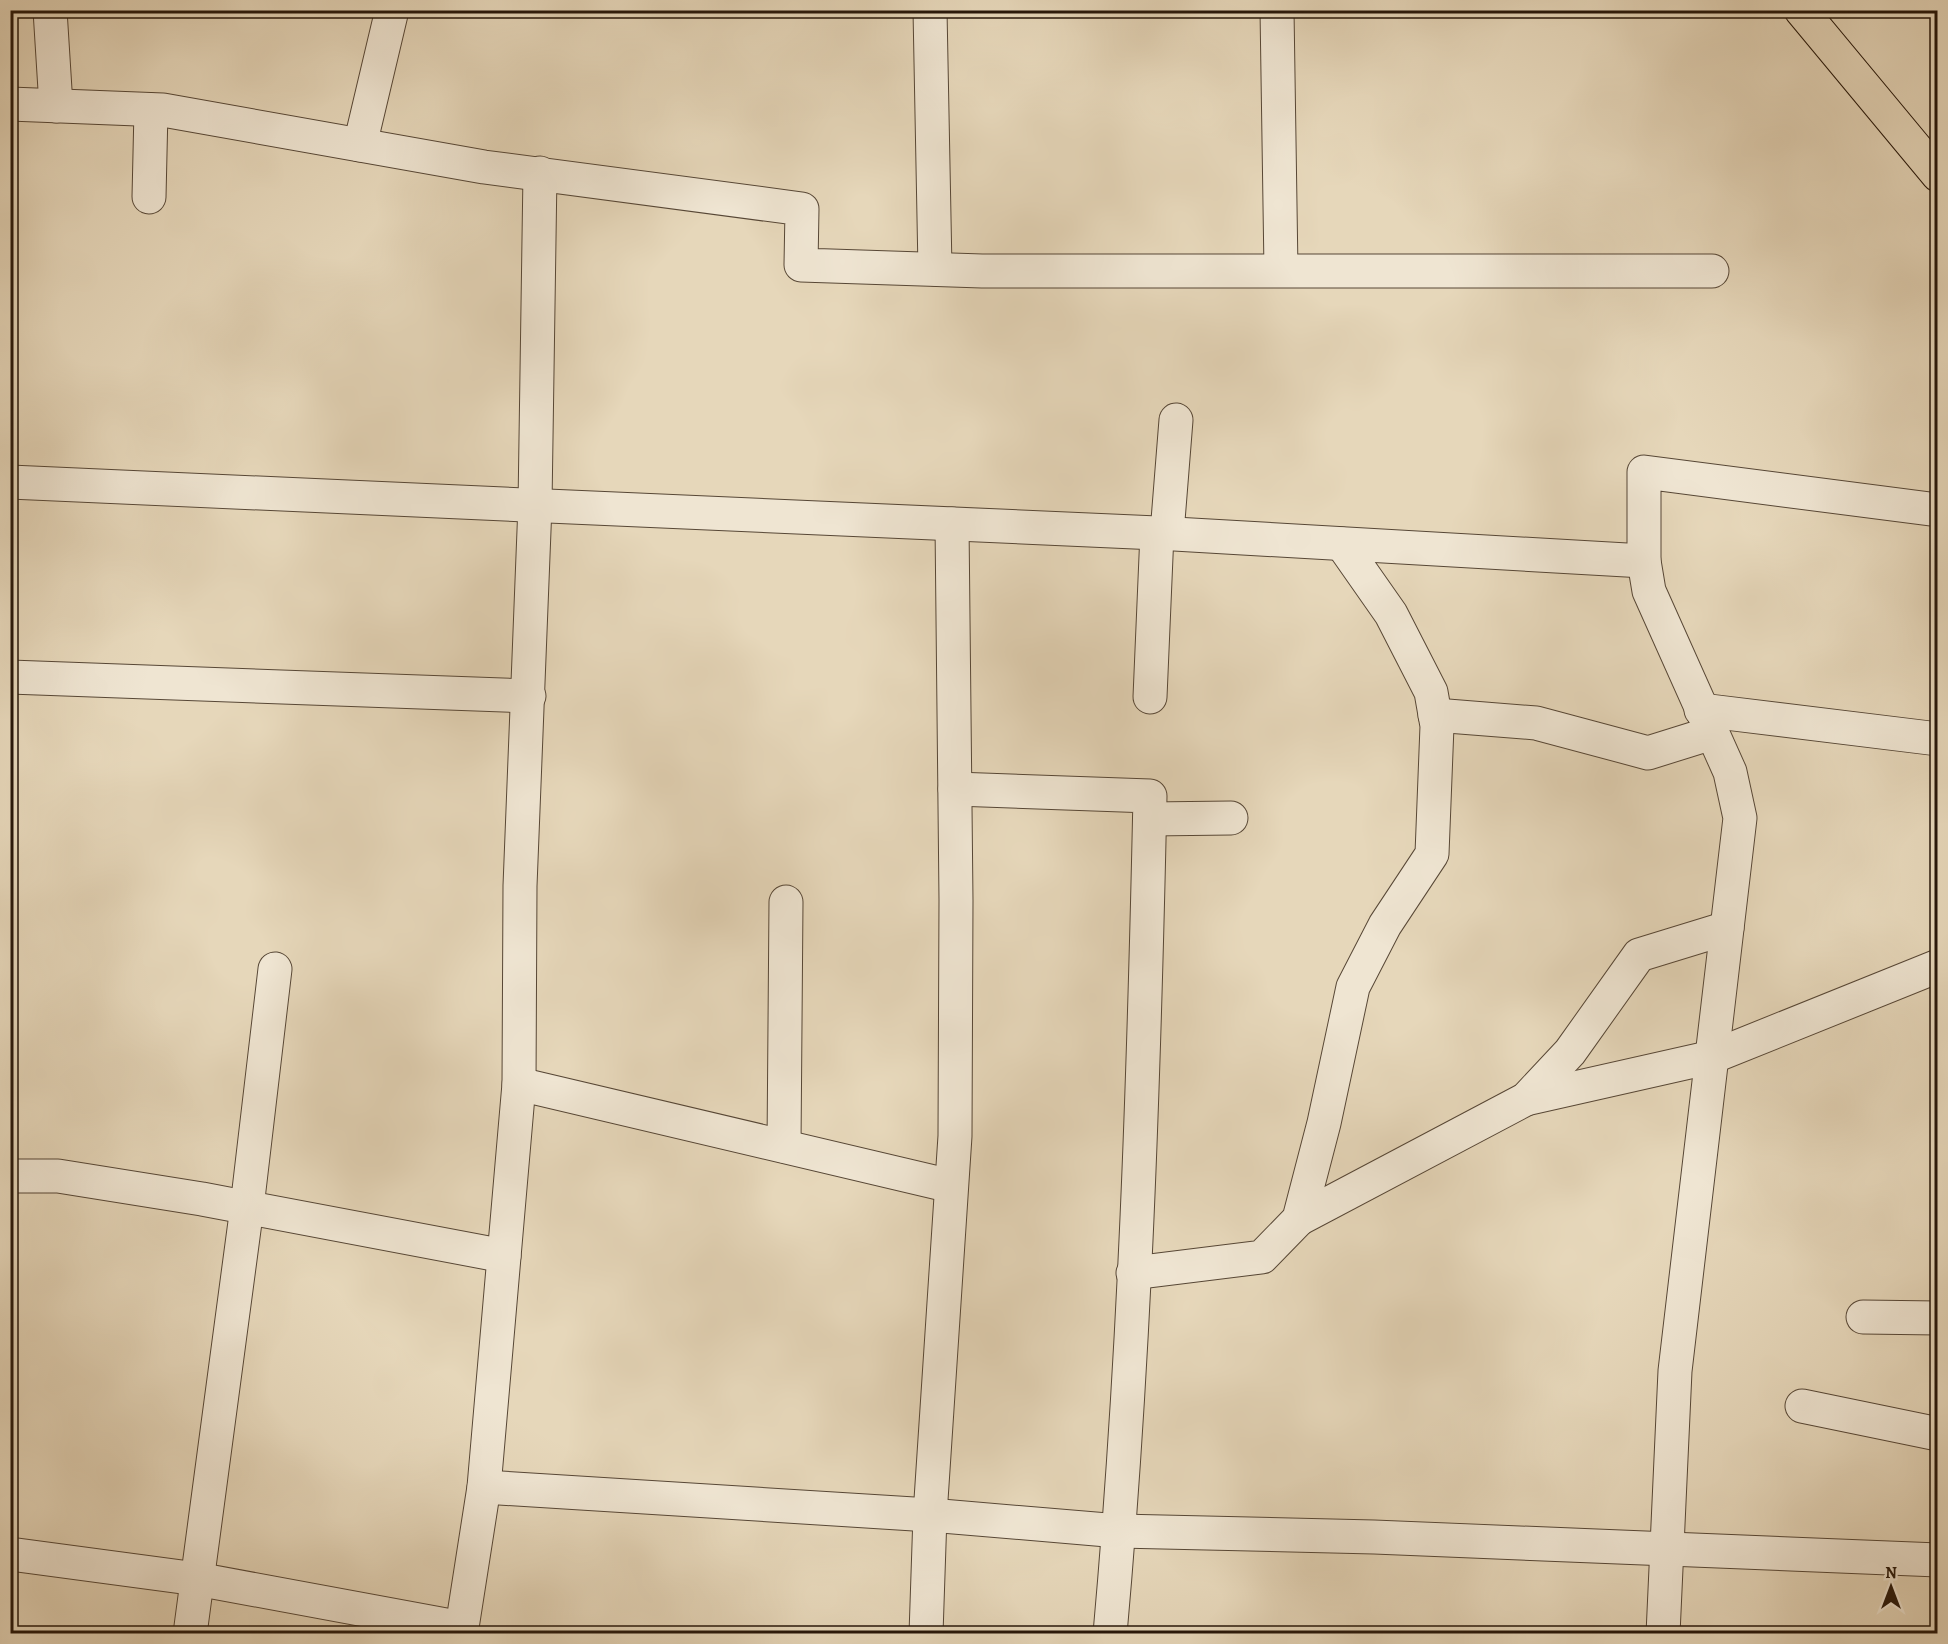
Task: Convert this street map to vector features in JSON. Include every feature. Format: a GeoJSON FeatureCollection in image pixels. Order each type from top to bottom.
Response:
{"type":"FeatureCollection","features":[{"type":"Feature","properties":{"kind":"main road"},"geometry":{"type":"LineString","coordinates":[[1801,10],[1938,175]]}},
{"type":"Feature","properties":{"kind":"street"},"geometry":{"type":"LineString","coordinates":[[50,10],[56,106]]}},
{"type":"Feature","properties":{"kind":"street"},"geometry":{"type":"LineString","coordinates":[[360,145],[392,10]]}},
{"type":"Feature","properties":{"kind":"street"},"geometry":{"type":"LineString","coordinates":[[930,10],[935,269]]}},
{"type":"Feature","properties":{"kind":"street"},"geometry":{"type":"LineString","coordinates":[[1277,10],[1281,270]]}},
{"type":"Feature","properties":{"kind":"street"},"geometry":{"type":"LineString","coordinates":[[10,104],[151,110],[484,167],[802,209],[801,265],[935,269],[1712,271]]}},
{"type":"Feature","properties":{"kind":"street"},"geometry":{"type":"LineString","coordinates":[[149,197],[151,110]]}},
{"type":"Feature","properties":{"kind":"street"},"geometry":{"type":"LineString","coordinates":[[10,1554],[197,1580],[461,1631],[484,1486],[519,1084],[520,886],[535,505],[540,173]]}},
{"type":"Feature","properties":{"kind":"street"},"geometry":{"type":"LineString","coordinates":[[1150,697],[1162,533],[1176,420]]}},
{"type":"Feature","properties":{"kind":"street"},"geometry":{"type":"LineString","coordinates":[[1663,1634],[1675,1371],[1740,818],[1730,772],[1649,591],[1644,561],[1644,472],[1938,510]]}},
{"type":"Feature","properties":{"kind":"street"},"geometry":{"type":"LineString","coordinates":[[10,482],[1162,533],[1644,561]]}},
{"type":"Feature","properties":{"kind":"street"},"geometry":{"type":"LineString","coordinates":[[926,1634],[930,1515],[955,1136],[952,524]]}},
{"type":"Feature","properties":{"kind":"street"},"geometry":{"type":"LineString","coordinates":[[1299,1219],[1324,1123],[1353,987],[1385,925],[1432,854],[1437,726],[1431,692],[1391,614],[1342,544]]}},
{"type":"Feature","properties":{"kind":"street"},"geometry":{"type":"LineString","coordinates":[[10,676],[529,696]]}},
{"type":"Feature","properties":{"kind":"street"},"geometry":{"type":"LineString","coordinates":[[1434,715],[1536,723],[1648,753],[1707,721],[1938,739]]}},
{"type":"Feature","properties":{"kind":"street"},"geometry":{"type":"LineString","coordinates":[[955,789],[1150,795],[1134,1273],[1119,1531],[1110,1634]]}},
{"type":"Feature","properties":{"kind":"street"},"geometry":{"type":"LineString","coordinates":[[1150,819],[1231,818]]}},
{"type":"Feature","properties":{"kind":"street"},"geometry":{"type":"LineString","coordinates":[[784,1146],[786,902]]}},
{"type":"Feature","properties":{"kind":"street"},"geometry":{"type":"LineString","coordinates":[[1526,1099],[1569,1052],[1639,955],[1727,928]]}},
{"type":"Feature","properties":{"kind":"street"},"geometry":{"type":"LineString","coordinates":[[1134,1273],[1262,1257],[1299,1219],[1526,1099],[1712,1057],[1938,966]]}},
{"type":"Feature","properties":{"kind":"street"},"geometry":{"type":"LineString","coordinates":[[190,1634],[247,1207],[275,969]]}},
{"type":"Feature","properties":{"kind":"street"},"geometry":{"type":"LineString","coordinates":[[519,1084],[951,1186]]}},
{"type":"Feature","properties":{"kind":"street"},"geometry":{"type":"LineString","coordinates":[[10,1176],[58,1176],[247,1207],[504,1256]]}},
{"type":"Feature","properties":{"kind":"street"},"geometry":{"type":"LineString","coordinates":[[1863,1317],[1938,1318]]}},
{"type":"Feature","properties":{"kind":"street"},"geometry":{"type":"LineString","coordinates":[[1802,1406],[1938,1434]]}},
{"type":"Feature","properties":{"kind":"street"},"geometry":{"type":"LineString","coordinates":[[484,1486],[930,1515],[1119,1531],[1374,1538],[1938,1560]]}}]}
